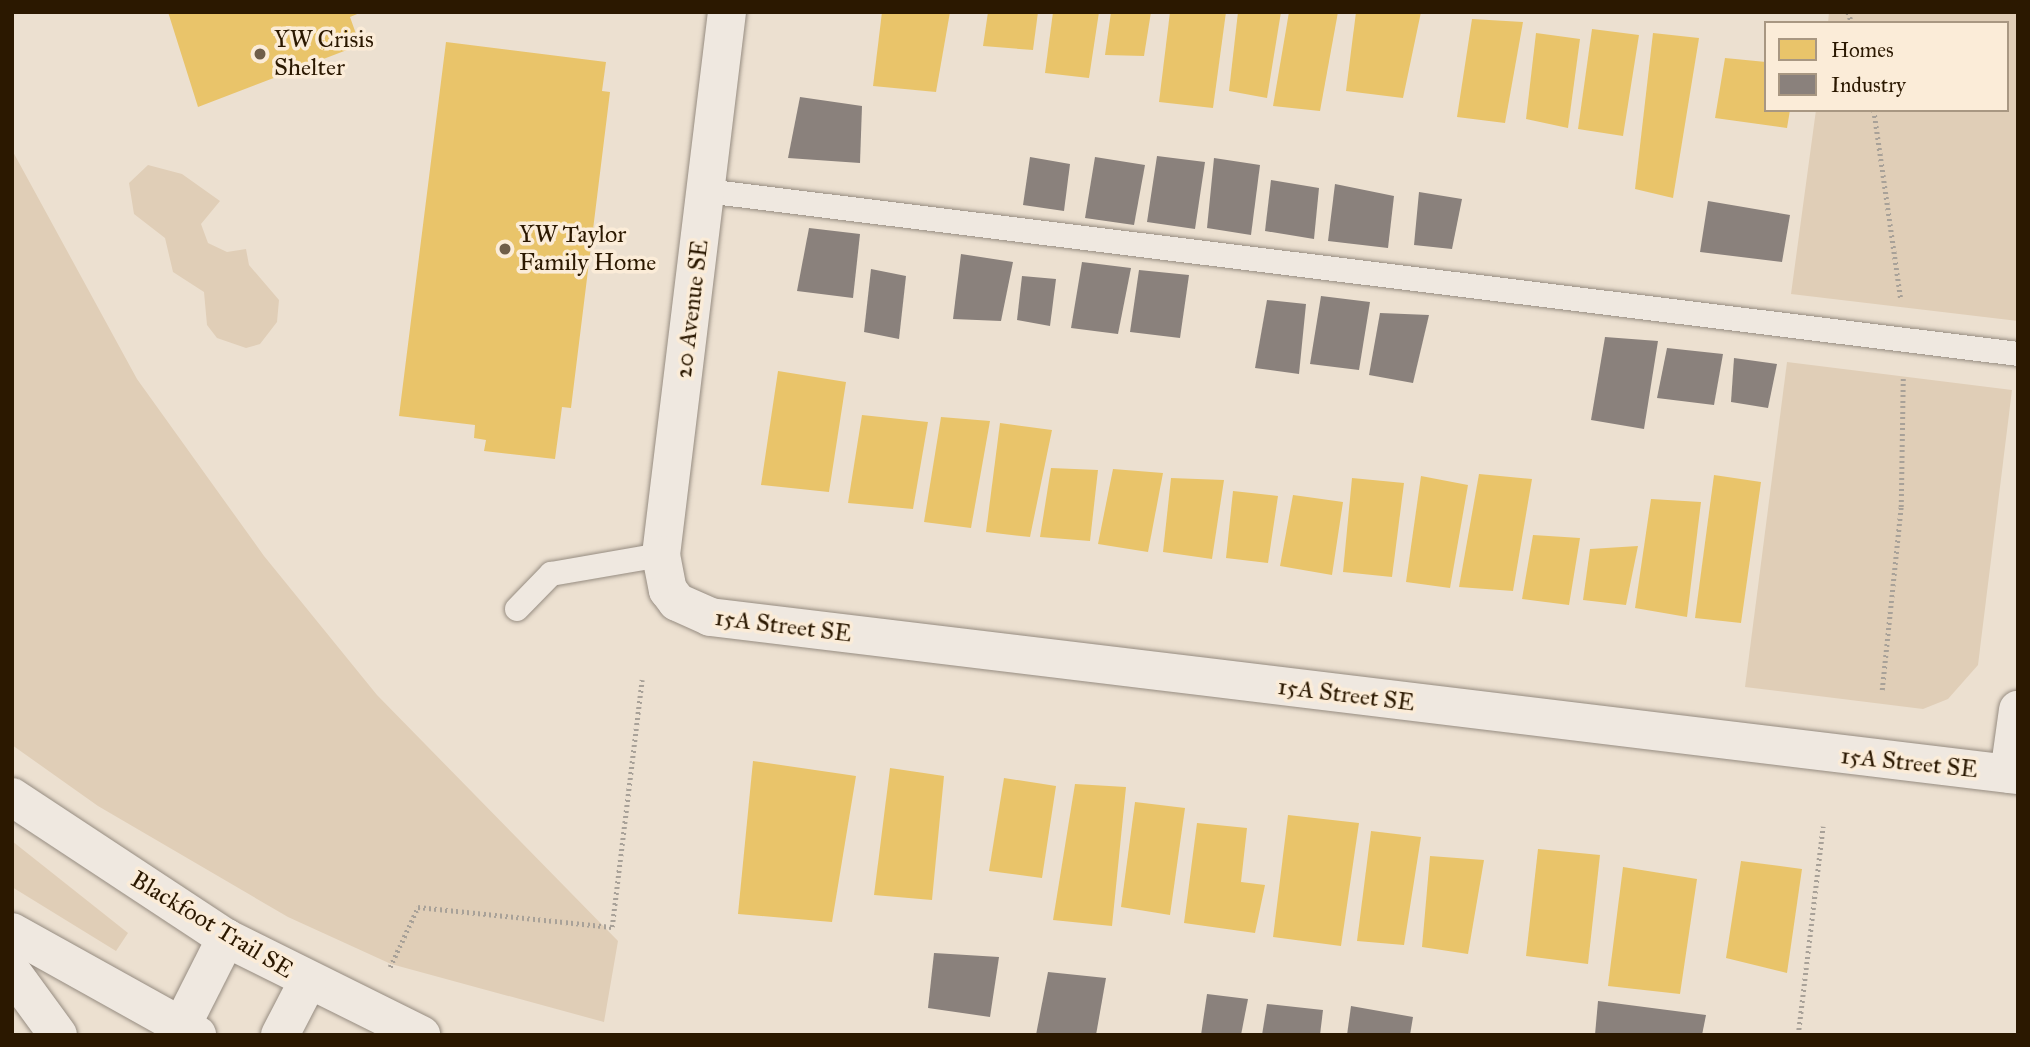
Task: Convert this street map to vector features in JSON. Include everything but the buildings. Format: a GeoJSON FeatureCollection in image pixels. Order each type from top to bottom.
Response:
{"type":"FeatureCollection","features":[{"type":"Feature","properties":{"kind":"street","name":"20 Avenue SE"},"geometry":{"type":"LineString","coordinates":[[677,602],[668,590],[661,555],[727,12]]}},
{"type":"Feature","properties":{"kind":"street","name":"15A Street SE"},"geometry":{"type":"LineString","coordinates":[[677,602],[710,617],[2013,775]]}},
{"type":"Feature","properties":{"kind":"street"},"geometry":{"type":"LineString","coordinates":[[2013,775],[2018,710]]}},
{"type":"Feature","properties":{"kind":"street","name":"Blackfoot Trail SE"},"geometry":{"type":"LineString","coordinates":[[12,797],[226,939],[307,983],[421,1035]]}},
{"type":"Feature","properties":{"kind":"street"},"geometry":{"type":"LineString","coordinates":[[12,932],[185,1032],[226,939]]}},
{"type":"Feature","properties":{"kind":"street"},"geometry":{"type":"LineString","coordinates":[[12,972],[58,1035]]}},
{"type":"Feature","properties":{"kind":"street"},"geometry":{"type":"LineString","coordinates":[[280,1035],[307,983]]}},
{"type":"Feature","properties":{"kind":"lane"},"geometry":{"type":"LineString","coordinates":[[706,191],[2018,354]]}},
{"type":"Feature","properties":{"kind":"lane"},"geometry":{"type":"LineString","coordinates":[[517,609],[551,573],[661,555]]}},
{"type":"Feature","properties":{"kind":"path"},"geometry":{"type":"LineString","coordinates":[[1874,112],[1897,243],[1904,338],[1901,507],[1882,691]]}},
{"type":"Feature","properties":{"kind":"path"},"geometry":{"type":"LineString","coordinates":[[388,972],[418,907],[612,927],[642,680]]}},
{"type":"Feature","properties":{"kind":"path"},"geometry":{"type":"LineString","coordinates":[[1798,1035],[1823,825]]}},
{"type":"Feature","properties":{"kind":"shaded area"},"geometry":{"type":"Polygon","coordinates":[[[1829,12],[2018,12],[2018,321],[1791,294],[1816,112],[2009,112],[2009,21],[1828,21],[1829,12]]]}},
{"type":"Feature","properties":{"kind":"shaded area"},"geometry":{"type":"Polygon","coordinates":[[[12,150],[137,379],[264,556],[377,695],[618,941],[604,1022],[391,964],[288,917],[98,806],[12,745],[12,150]]]}},
{"type":"Feature","properties":{"kind":"shaded area"},"geometry":{"type":"Polygon","coordinates":[[[148,165],[182,174],[220,201],[201,224],[208,243],[227,252],[246,249],[249,265],[279,300],[277,322],[260,344],[246,348],[217,338],[207,325],[204,292],[173,272],[165,238],[134,214],[129,183],[148,165]]]}},
{"type":"Feature","properties":{"kind":"shaded area"},"geometry":{"type":"Polygon","coordinates":[[[1787,362],[2012,390],[1978,665],[1948,699],[1923,709],[1745,687],[1787,362]]]}},
{"type":"Feature","properties":{"kind":"shaded area"},"geometry":{"type":"Polygon","coordinates":[[[12,841],[128,933],[116,951],[12,887],[12,841]]]}},
{"type":"Feature","properties":{"kind":"place","name":"YW Crisis Shelter"},"geometry":{"type":"Point","coordinates":[260,54]}},
{"type":"Feature","properties":{"kind":"place","name":"YW Taylor Family Home"},"geometry":{"type":"Point","coordinates":[505,249]}}]}
